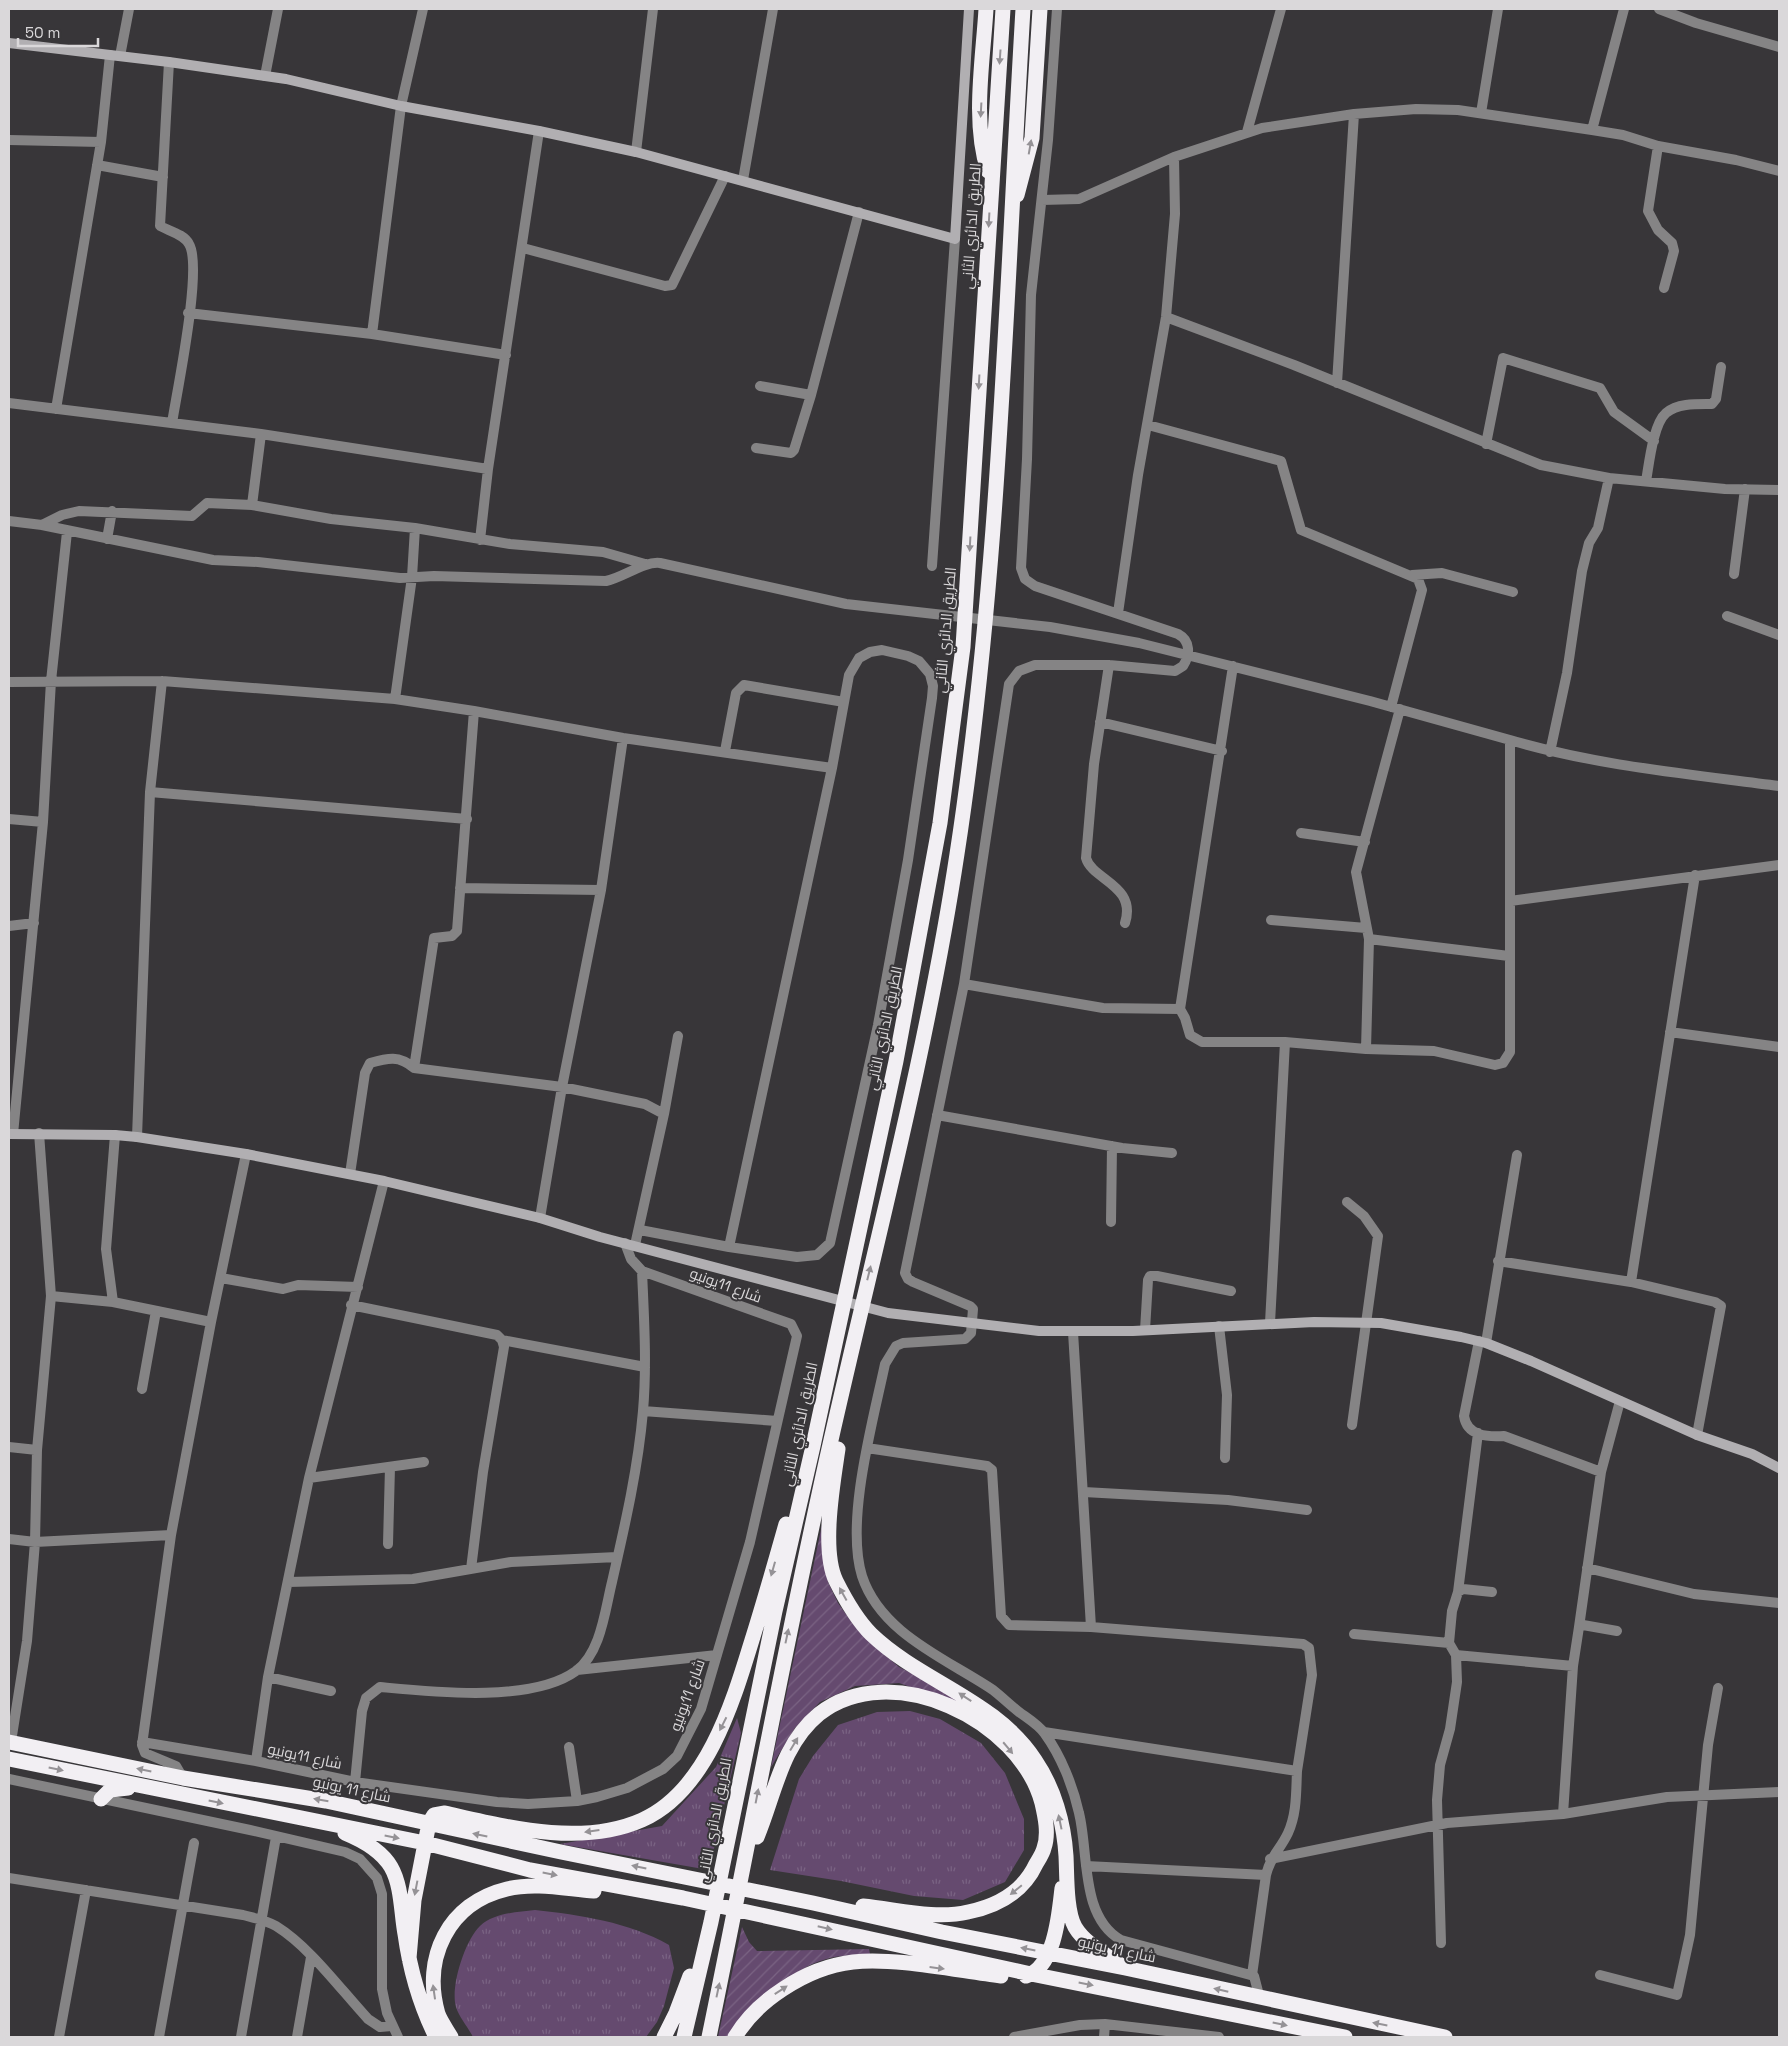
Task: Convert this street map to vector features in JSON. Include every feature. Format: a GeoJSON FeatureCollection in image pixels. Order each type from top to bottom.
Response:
{"type":"FeatureCollection","features":[{"type":"Feature","properties":{"kind":"highway"},"geometry":{"type":"LineString","coordinates":[[986,9],[980,120],[983,151],[992,181]]}},
{"type":"Feature","properties":{"kind":"highway","name":"الطريق الدائري الثاني"},"geometry":{"type":"LineString","coordinates":[[684,2037],[711,1922],[920,938],[952,738],[963,647],[1003,9]]}},
{"type":"Feature","properties":{"kind":"highway"},"geometry":{"type":"LineString","coordinates":[[708,2037],[743,1870],[786,1644],[856,1327],[913,1092],[948,914],[967,786],[982,662],[991,547],[1023,9]]}},
{"type":"Feature","properties":{"kind":"highway"},"geometry":{"type":"LineString","coordinates":[[1011,211],[1026,168],[1032,138],[1040,9]]}},
{"type":"Feature","properties":{"kind":"highway"},"geometry":{"type":"LineString","coordinates":[[856,1327],[830,1509],[830,1548],[834,1578],[849,1604],[870,1633],[897,1655],[989,1713],[1016,1736],[1035,1760],[1053,1794],[1066,1855],[1067,1892],[1075,1927],[1090,1943],[1125,1968]]}},
{"type":"Feature","properties":{"kind":"highway"},"geometry":{"type":"LineString","coordinates":[[409,1958],[414,1900],[429,1824],[434,1815],[444,1813],[520,1829],[583,1833],[612,1828],[643,1820],[671,1801],[704,1763],[730,1710],[821,1405]]}},
{"type":"Feature","properties":{"kind":"highway"},"geometry":{"type":"LineString","coordinates":[[743,1870],[786,1757],[800,1734],[820,1714],[850,1697],[878,1692],[906,1693],[958,1709],[982,1723],[1002,1740],[1022,1763],[1038,1789],[1046,1817],[1045,1846],[1032,1873],[1019,1889],[994,1905],[966,1913],[933,1913],[813,1903]]}},
{"type":"Feature","properties":{"kind":"highway","name":"شارع 11 يونيو"},"geometry":{"type":"LineString","coordinates":[[10,1742],[183,1778],[326,1801],[1445,2037]]}},
{"type":"Feature","properties":{"kind":"highway"},"geometry":{"type":"LineString","coordinates":[[9,1759],[425,1843],[530,1870],[683,1898],[1031,1974],[1345,2037]]}},
{"type":"Feature","properties":{"kind":"highway"},"geometry":{"type":"LineString","coordinates":[[664,2037],[676,2013],[692,1972],[723,1833],[740,1781]]}},
{"type":"Feature","properties":{"kind":"highway"},"geometry":{"type":"LineString","coordinates":[[101,1799],[110,1790],[142,1786]]}},
{"type":"Feature","properties":{"kind":"highway"},"geometry":{"type":"LineString","coordinates":[[325,1824],[374,1848],[391,1866],[399,1892],[409,1958],[427,2018],[436,2037]]}},
{"type":"Feature","properties":{"kind":"highway"},"geometry":{"type":"LineString","coordinates":[[735,2037],[753,2013],[771,1997],[796,1980],[820,1969],[854,1961],[889,1962],[1016,1978],[1031,1974],[1049,1954],[1059,1913],[1066,1855]]}},
{"type":"Feature","properties":{"kind":"highway"},"geometry":{"type":"LineString","coordinates":[[451,2037],[439,2016],[433,1989],[434,1960],[447,1928],[466,1910],[490,1895],[515,1888],[532,1886],[615,1893],[638,1891]]}},
{"type":"Feature","properties":{"kind":"street"},"geometry":{"type":"LineString","coordinates":[[56,408],[115,55],[129,9]]}},
{"type":"Feature","properties":{"kind":"street"},"geometry":{"type":"LineString","coordinates":[[265,76],[278,9]]}},
{"type":"Feature","properties":{"kind":"street"},"geometry":{"type":"LineString","coordinates":[[372,334],[401,106],[423,9]]}},
{"type":"Feature","properties":{"kind":"street"},"geometry":{"type":"LineString","coordinates":[[636,152],[653,9]]}},
{"type":"Feature","properties":{"kind":"street"},"geometry":{"type":"LineString","coordinates":[[743,180],[774,9]]}},
{"type":"Feature","properties":{"kind":"street"},"geometry":{"type":"LineString","coordinates":[[932,566],[969,9]]}},
{"type":"Feature","properties":{"kind":"street"},"geometry":{"type":"LineString","coordinates":[[1057,9],[1042,200],[1030,303],[1027,459],[1021,568],[1026,579],[1032,584],[1182,636],[1187,642],[1187,654],[1183,666],[1175,671],[1109,665],[1029,666],[1015,675],[1009,684],[964,984],[906,1273],[908,1279],[913,1282],[970,1306],[973,1309],[971,1333],[965,1339],[903,1343],[896,1346],[885,1364],[859,1494],[857,1544],[859,1563],[870,1590],[893,1623],[915,1642],[994,1691],[1044,1732],[1072,1788],[1080,1814],[1086,1866],[1095,1912],[1112,1935],[1137,1945],[1252,1975],[1256,1978],[1260,1999]]}},
{"type":"Feature","properties":{"kind":"street"},"geometry":{"type":"LineString","coordinates":[[1247,132],[1281,9]]}},
{"type":"Feature","properties":{"kind":"street"},"geometry":{"type":"LineString","coordinates":[[1480,113],[1498,9]]}},
{"type":"Feature","properties":{"kind":"street"},"geometry":{"type":"LineString","coordinates":[[1592,130],[1624,9]]}},
{"type":"Feature","properties":{"kind":"street"},"geometry":{"type":"LineString","coordinates":[[1659,9],[1696,23],[1779,47]]}},
{"type":"Feature","properties":{"kind":"street"},"geometry":{"type":"LineString","coordinates":[[9,43],[115,55],[265,76],[401,106],[540,131],[636,152],[955,239]]}},
{"type":"Feature","properties":{"kind":"street"},"geometry":{"type":"LineString","coordinates":[[168,62],[160,226],[175,232],[189,242],[194,255],[188,313],[172,423]]}},
{"type":"Feature","properties":{"kind":"street"},"geometry":{"type":"LineString","coordinates":[[1042,200],[1068,200],[1090,195],[1174,157],[1247,132],[1306,120],[1416,109],[1480,113],[1623,135],[1658,146],[1736,160],[1779,171]]}},
{"type":"Feature","properties":{"kind":"street"},"geometry":{"type":"LineString","coordinates":[[1337,383],[1354,114]]}},
{"type":"Feature","properties":{"kind":"street"},"geometry":{"type":"LineString","coordinates":[[480,540],[488,469],[540,131]]}},
{"type":"Feature","properties":{"kind":"street"},"geometry":{"type":"LineString","coordinates":[[9,140],[101,142]]}},
{"type":"Feature","properties":{"kind":"street"},"geometry":{"type":"LineString","coordinates":[[1658,146],[1648,211],[1658,230],[1672,243],[1674,251],[1664,288]]}},
{"type":"Feature","properties":{"kind":"street"},"geometry":{"type":"LineString","coordinates":[[1118,613],[1166,317],[1175,214],[1174,157]]}},
{"type":"Feature","properties":{"kind":"street"},"geometry":{"type":"LineString","coordinates":[[97,165],[163,177]]}},
{"type":"Feature","properties":{"kind":"street"},"geometry":{"type":"LineString","coordinates":[[523,248],[647,282],[665,286],[672,285],[725,176]]}},
{"type":"Feature","properties":{"kind":"street"},"geometry":{"type":"LineString","coordinates":[[756,448],[791,454],[794,450],[860,212]]}},
{"type":"Feature","properties":{"kind":"street"},"geometry":{"type":"LineString","coordinates":[[188,313],[372,334],[506,355]]}},
{"type":"Feature","properties":{"kind":"street"},"geometry":{"type":"LineString","coordinates":[[1166,317],[1541,465],[1609,478],[1779,490]]}},
{"type":"Feature","properties":{"kind":"street"},"geometry":{"type":"LineString","coordinates":[[1486,444],[1503,358],[1600,388],[1614,412],[1654,441]]}},
{"type":"Feature","properties":{"kind":"street"},"geometry":{"type":"LineString","coordinates":[[1646,481],[1654,441],[1661,420],[1666,413],[1691,404],[1712,404],[1721,367]]}},
{"type":"Feature","properties":{"kind":"street"},"geometry":{"type":"LineString","coordinates":[[760,386],[811,394]]}},
{"type":"Feature","properties":{"kind":"street"},"geometry":{"type":"LineString","coordinates":[[9,403],[261,434],[488,469]]}},
{"type":"Feature","properties":{"kind":"street"},"geometry":{"type":"LineString","coordinates":[[1148,425],[1281,461],[1301,530],[1412,575],[1418,579],[1422,590],[1365,842],[1357,862],[1356,872],[1369,939],[1366,1049]]}},
{"type":"Feature","properties":{"kind":"street"},"geometry":{"type":"LineString","coordinates":[[252,505],[261,434]]}},
{"type":"Feature","properties":{"kind":"street"},"geometry":{"type":"LineString","coordinates":[[1550,752],[1567,673],[1582,572],[1589,542],[1598,528],[1609,478]]}},
{"type":"Feature","properties":{"kind":"street"},"geometry":{"type":"LineString","coordinates":[[1734,574],[1745,489]]}},
{"type":"Feature","properties":{"kind":"street"},"geometry":{"type":"LineString","coordinates":[[42,525],[62,514],[80,511],[192,516],[207,503],[252,505],[330,519],[415,528],[480,540],[603,552],[645,564],[660,563],[846,604],[933,615],[1005,621],[1095,634],[1234,666],[1395,708],[1550,752],[1622,766],[1779,786]]}},
{"type":"Feature","properties":{"kind":"street"},"geometry":{"type":"LineString","coordinates":[[107,539],[112,511]]}},
{"type":"Feature","properties":{"kind":"street"},"geometry":{"type":"LineString","coordinates":[[9,521],[42,525],[67,532],[213,560],[258,562],[391,577],[606,581],[631,573],[645,564]]}},
{"type":"Feature","properties":{"kind":"street"},"geometry":{"type":"LineString","coordinates":[[395,699],[412,577],[415,528]]}},
{"type":"Feature","properties":{"kind":"street"},"geometry":{"type":"LineString","coordinates":[[67,532],[51,681],[43,822],[34,923],[11,1134],[115,1134],[246,1154],[350,1174],[540,1218],[888,1313],[1008,1328],[1073,1332],[1270,1323],[1365,1323],[1381,1324],[1482,1342],[1697,1435],[1752,1454],[1779,1468]]}},
{"type":"Feature","properties":{"kind":"street"},"geometry":{"type":"LineString","coordinates":[[1412,575],[1442,573],[1513,592]]}},
{"type":"Feature","properties":{"kind":"street"},"geometry":{"type":"LineString","coordinates":[[1727,616],[1779,635]]}},
{"type":"Feature","properties":{"kind":"street"},"geometry":{"type":"LineString","coordinates":[[640,1230],[730,1247],[805,1257],[822,1252],[830,1243],[878,1025],[908,860],[932,698],[932,680],[927,669],[914,658],[889,651],[876,650],[864,655],[855,663],[849,675],[832,768],[730,1247]]}},
{"type":"Feature","properties":{"kind":"street"},"geometry":{"type":"LineString","coordinates":[[1109,665],[1100,722],[1086,858],[1089,866],[1111,883],[1123,897],[1127,907],[1125,923]]}},
{"type":"Feature","properties":{"kind":"street"},"geometry":{"type":"LineString","coordinates":[[1234,666],[1180,1009],[1190,1035],[1195,1040],[1202,1042],[1285,1042],[1366,1049],[1434,1051],[1495,1065],[1504,1063],[1510,1052],[1510,740]]}},
{"type":"Feature","properties":{"kind":"street"},"geometry":{"type":"LineString","coordinates":[[137,1137],[150,792],[162,681]]}},
{"type":"Feature","properties":{"kind":"street"},"geometry":{"type":"LineString","coordinates":[[9,682],[162,681],[395,699],[623,738],[726,751],[832,768]]}},
{"type":"Feature","properties":{"kind":"street"},"geometry":{"type":"LineString","coordinates":[[726,751],[736,693],[744,685],[844,702]]}},
{"type":"Feature","properties":{"kind":"street"},"geometry":{"type":"LineString","coordinates":[[414,1068],[433,941],[434,938],[452,936],[457,931],[474,711]]}},
{"type":"Feature","properties":{"kind":"street"},"geometry":{"type":"LineString","coordinates":[[1100,722],[1222,751]]}},
{"type":"Feature","properties":{"kind":"street"},"geometry":{"type":"LineString","coordinates":[[540,1218],[562,1087],[601,890],[623,738]]}},
{"type":"Feature","properties":{"kind":"street"},"geometry":{"type":"LineString","coordinates":[[150,792],[467,819]]}},
{"type":"Feature","properties":{"kind":"street"},"geometry":{"type":"LineString","coordinates":[[9,819],[43,822]]}},
{"type":"Feature","properties":{"kind":"street"},"geometry":{"type":"LineString","coordinates":[[1301,833],[1365,842]]}},
{"type":"Feature","properties":{"kind":"street"},"geometry":{"type":"LineString","coordinates":[[1510,900],[1779,865]]}},
{"type":"Feature","properties":{"kind":"street"},"geometry":{"type":"LineString","coordinates":[[1631,1282],[1695,875]]}},
{"type":"Feature","properties":{"kind":"street"},"geometry":{"type":"LineString","coordinates":[[460,888],[601,890]]}},
{"type":"Feature","properties":{"kind":"street"},"geometry":{"type":"LineString","coordinates":[[1271,920],[1366,928]]}},
{"type":"Feature","properties":{"kind":"street"},"geometry":{"type":"LineString","coordinates":[[9,926],[34,923]]}},
{"type":"Feature","properties":{"kind":"street"},"geometry":{"type":"LineString","coordinates":[[1369,939],[1509,956]]}},
{"type":"Feature","properties":{"kind":"street"},"geometry":{"type":"LineString","coordinates":[[964,984],[1103,1008],[1180,1009]]}},
{"type":"Feature","properties":{"kind":"street"},"geometry":{"type":"LineString","coordinates":[[1670,1032],[1779,1048]]}},
{"type":"Feature","properties":{"kind":"street"},"geometry":{"type":"LineString","coordinates":[[355,1782],[362,1711],[366,1698],[380,1687],[453,1694],[520,1689],[556,1683],[577,1670],[590,1657],[594,1648],[633,1487],[643,1412],[645,1367],[642,1271],[631,1259],[630,1244],[640,1230],[678,1036]]}},
{"type":"Feature","properties":{"kind":"street"},"geometry":{"type":"LineString","coordinates":[[1270,1323],[1285,1042]]}},
{"type":"Feature","properties":{"kind":"street"},"geometry":{"type":"LineString","coordinates":[[350,1174],[364,1078],[370,1063],[392,1057],[406,1061],[414,1068],[562,1087],[645,1104],[664,1114]]}},
{"type":"Feature","properties":{"kind":"street"},"geometry":{"type":"LineString","coordinates":[[937,1115],[1112,1146],[1172,1153]]}},
{"type":"Feature","properties":{"kind":"street"},"geometry":{"type":"LineString","coordinates":[[10,1742],[27,1641],[35,1542],[37,1450],[51,1296],[39,1133]]}},
{"type":"Feature","properties":{"kind":"street"},"geometry":{"type":"LineString","coordinates":[[113,1302],[106,1249],[115,1134]]}},
{"type":"Feature","properties":{"kind":"street"},"geometry":{"type":"LineString","coordinates":[[1111,1222],[1112,1146]]}},
{"type":"Feature","properties":{"kind":"street"},"geometry":{"type":"LineString","coordinates":[[183,1778],[176,1766],[145,1753],[142,1742],[171,1535],[211,1322],[246,1154]]}},
{"type":"Feature","properties":{"kind":"street"},"geometry":{"type":"LineString","coordinates":[[1517,1155],[1482,1342],[1464,1416],[1469,1429],[1478,1434],[1490,1437],[1504,1436],[1600,1472]]}},
{"type":"Feature","properties":{"kind":"street"},"geometry":{"type":"LineString","coordinates":[[256,1761],[268,1677],[309,1478],[351,1305],[358,1287],[384,1181]]}},
{"type":"Feature","properties":{"kind":"street"},"geometry":{"type":"LineString","coordinates":[[1347,1202],[1364,1216],[1378,1236],[1352,1426]]}},
{"type":"Feature","properties":{"kind":"street"},"geometry":{"type":"LineString","coordinates":[[1498,1261],[1631,1282],[1715,1302],[1721,1306],[1697,1435]]}},
{"type":"Feature","properties":{"kind":"street","name":"شارع 11يونيو"},"geometry":{"type":"LineString","coordinates":[[142,1742],[256,1761],[355,1782],[497,1802],[528,1804],[577,1801],[627,1788],[663,1769],[678,1756],[701,1709],[750,1542],[797,1336],[795,1328],[791,1324],[642,1271]]}},
{"type":"Feature","properties":{"kind":"street"},"geometry":{"type":"LineString","coordinates":[[1145,1330],[1148,1280],[1150,1276],[1231,1291]]}},
{"type":"Feature","properties":{"kind":"street"},"geometry":{"type":"LineString","coordinates":[[221,1278],[283,1289],[298,1286],[358,1287]]}},
{"type":"Feature","properties":{"kind":"street"},"geometry":{"type":"LineString","coordinates":[[51,1296],[113,1302],[211,1322]]}},
{"type":"Feature","properties":{"kind":"street"},"geometry":{"type":"LineString","coordinates":[[351,1305],[497,1335],[502,1340],[504,1347],[483,1472],[471,1569]]}},
{"type":"Feature","properties":{"kind":"street"},"geometry":{"type":"LineString","coordinates":[[142,1388],[156,1311]]}},
{"type":"Feature","properties":{"kind":"street"},"geometry":{"type":"LineString","coordinates":[[1219,1326],[1227,1395],[1225,1458]]}},
{"type":"Feature","properties":{"kind":"street"},"geometry":{"type":"LineString","coordinates":[[1073,1332],[1091,1627]]}},
{"type":"Feature","properties":{"kind":"street"},"geometry":{"type":"LineString","coordinates":[[502,1340],[645,1367]]}},
{"type":"Feature","properties":{"kind":"street"},"geometry":{"type":"LineString","coordinates":[[1563,1814],[1573,1666],[1586,1568],[1600,1472],[1620,1401]]}},
{"type":"Feature","properties":{"kind":"street"},"geometry":{"type":"LineString","coordinates":[[643,1412],[777,1421]]}},
{"type":"Feature","properties":{"kind":"street"},"geometry":{"type":"LineString","coordinates":[[1441,1942],[1437,1826],[1440,1765],[1452,1719],[1457,1682],[1456,1656],[1449,1643],[1452,1611],[1458,1592],[1478,1434]]}},
{"type":"Feature","properties":{"kind":"street"},"geometry":{"type":"LineString","coordinates":[[9,1447],[37,1450]]}},
{"type":"Feature","properties":{"kind":"street"},"geometry":{"type":"LineString","coordinates":[[867,1448],[989,1468],[993,1475],[1001,1616],[1009,1625],[1091,1627],[1303,1644],[1309,1648],[1312,1675],[1297,1771],[1296,1807],[1283,1843],[1270,1859],[1252,1975]]}},
{"type":"Feature","properties":{"kind":"street"},"geometry":{"type":"LineString","coordinates":[[309,1478],[424,1462]]}},
{"type":"Feature","properties":{"kind":"street"},"geometry":{"type":"LineString","coordinates":[[388,1544],[390,1467]]}},
{"type":"Feature","properties":{"kind":"street"},"geometry":{"type":"LineString","coordinates":[[1084,1492],[1228,1500],[1307,1510]]}},
{"type":"Feature","properties":{"kind":"street"},"geometry":{"type":"LineString","coordinates":[[9,1539],[35,1542],[171,1535]]}},
{"type":"Feature","properties":{"kind":"street"},"geometry":{"type":"LineString","coordinates":[[288,1582],[413,1580],[511,1562],[617,1557]]}},
{"type":"Feature","properties":{"kind":"street"},"geometry":{"type":"LineString","coordinates":[[1586,1568],[1694,1594],[1779,1603]]}},
{"type":"Feature","properties":{"kind":"street"},"geometry":{"type":"LineString","coordinates":[[1458,1592],[1463,1589],[1492,1592]]}},
{"type":"Feature","properties":{"kind":"street"},"geometry":{"type":"LineString","coordinates":[[1579,1626],[1583,1625],[1617,1631]]}},
{"type":"Feature","properties":{"kind":"street"},"geometry":{"type":"LineString","coordinates":[[1354,1634],[1449,1643]]}},
{"type":"Feature","properties":{"kind":"street"},"geometry":{"type":"LineString","coordinates":[[577,1670],[717,1655]]}},
{"type":"Feature","properties":{"kind":"street"},"geometry":{"type":"LineString","coordinates":[[1456,1656],[1573,1666]]}},
{"type":"Feature","properties":{"kind":"street"},"geometry":{"type":"LineString","coordinates":[[268,1677],[331,1691]]}},
{"type":"Feature","properties":{"kind":"street"},"geometry":{"type":"LineString","coordinates":[[1600,1975],[1677,1995],[1690,1935],[1703,1795],[1718,1688]]}},
{"type":"Feature","properties":{"kind":"street"},"geometry":{"type":"LineString","coordinates":[[1044,1732],[1297,1771]]}},
{"type":"Feature","properties":{"kind":"street"},"geometry":{"type":"LineString","coordinates":[[568,1747],[577,1801]]}},
{"type":"Feature","properties":{"kind":"street"},"geometry":{"type":"LineString","coordinates":[[9,1779],[276,1836],[353,1855],[366,1864],[377,1878],[382,1903],[382,1989],[387,2013],[398,2037]]}},
{"type":"Feature","properties":{"kind":"street"},"geometry":{"type":"LineString","coordinates":[[1270,1859],[1447,1823],[1563,1814],[1666,1797],[1779,1792]]}},
{"type":"Feature","properties":{"kind":"street"},"geometry":{"type":"LineString","coordinates":[[241,2037],[263,1921],[276,1836]]}},
{"type":"Feature","properties":{"kind":"street"},"geometry":{"type":"LineString","coordinates":[[159,2037],[194,1844]]}},
{"type":"Feature","properties":{"kind":"street"},"geometry":{"type":"LineString","coordinates":[[1086,1866],[1266,1875]]}},
{"type":"Feature","properties":{"kind":"street"},"geometry":{"type":"LineString","coordinates":[[9,1878],[243,1915],[263,1921],[288,1934],[368,2019],[380,2027],[392,2026]]}},
{"type":"Feature","properties":{"kind":"street"},"geometry":{"type":"LineString","coordinates":[[59,2037],[86,1890]]}},
{"type":"Feature","properties":{"kind":"street"},"geometry":{"type":"LineString","coordinates":[[297,2037],[311,1957]]}},
{"type":"Feature","properties":{"kind":"street"},"geometry":{"type":"LineString","coordinates":[[1014,2037],[1071,2026],[1105,2024],[1218,2037]]}},
{"type":"Feature","properties":{"kind":"street"},"geometry":{"type":"LineString","coordinates":[[1104,2037],[1105,2024]]}},
{"type":"Feature","properties":{"kind":"green space"},"geometry":{"type":"Polygon","coordinates":[[[823,1520],[828,1582],[838,1603],[853,1624],[872,1644],[899,1667],[935,1685],[965,1706],[899,1683],[855,1686],[820,1702],[795,1728],[771,1767],[823,1520]]]}},
{"type":"Feature","properties":{"kind":"green space"},"geometry":{"type":"Polygon","coordinates":[[[910,1711],[940,1719],[981,1743],[1005,1773],[1024,1819],[1024,1850],[1005,1882],[963,1900],[914,1896],[841,1881],[770,1870],[799,1779],[813,1756],[838,1725],[877,1712],[910,1711]]]}},
{"type":"Feature","properties":{"kind":"green space"},"geometry":{"type":"Polygon","coordinates":[[[737,1718],[741,1733],[709,1870],[560,1844],[662,1826],[716,1767],[737,1718]]]}},
{"type":"Feature","properties":{"kind":"green space"},"geometry":{"type":"Polygon","coordinates":[[[535,1910],[587,1917],[621,1925],[654,1937],[669,1945],[674,1968],[664,2006],[657,2022],[646,2037],[473,2037],[457,2011],[455,1998],[460,1964],[469,1942],[480,1926],[492,1918],[535,1910]]]}},
{"type":"Feature","properties":{"kind":"green space"},"geometry":{"type":"Polygon","coordinates":[[[742,1927],[749,1942],[757,1951],[869,1949],[870,1954],[842,1956],[808,1966],[780,1986],[732,2037],[718,2037],[742,1927]]]}}]}
